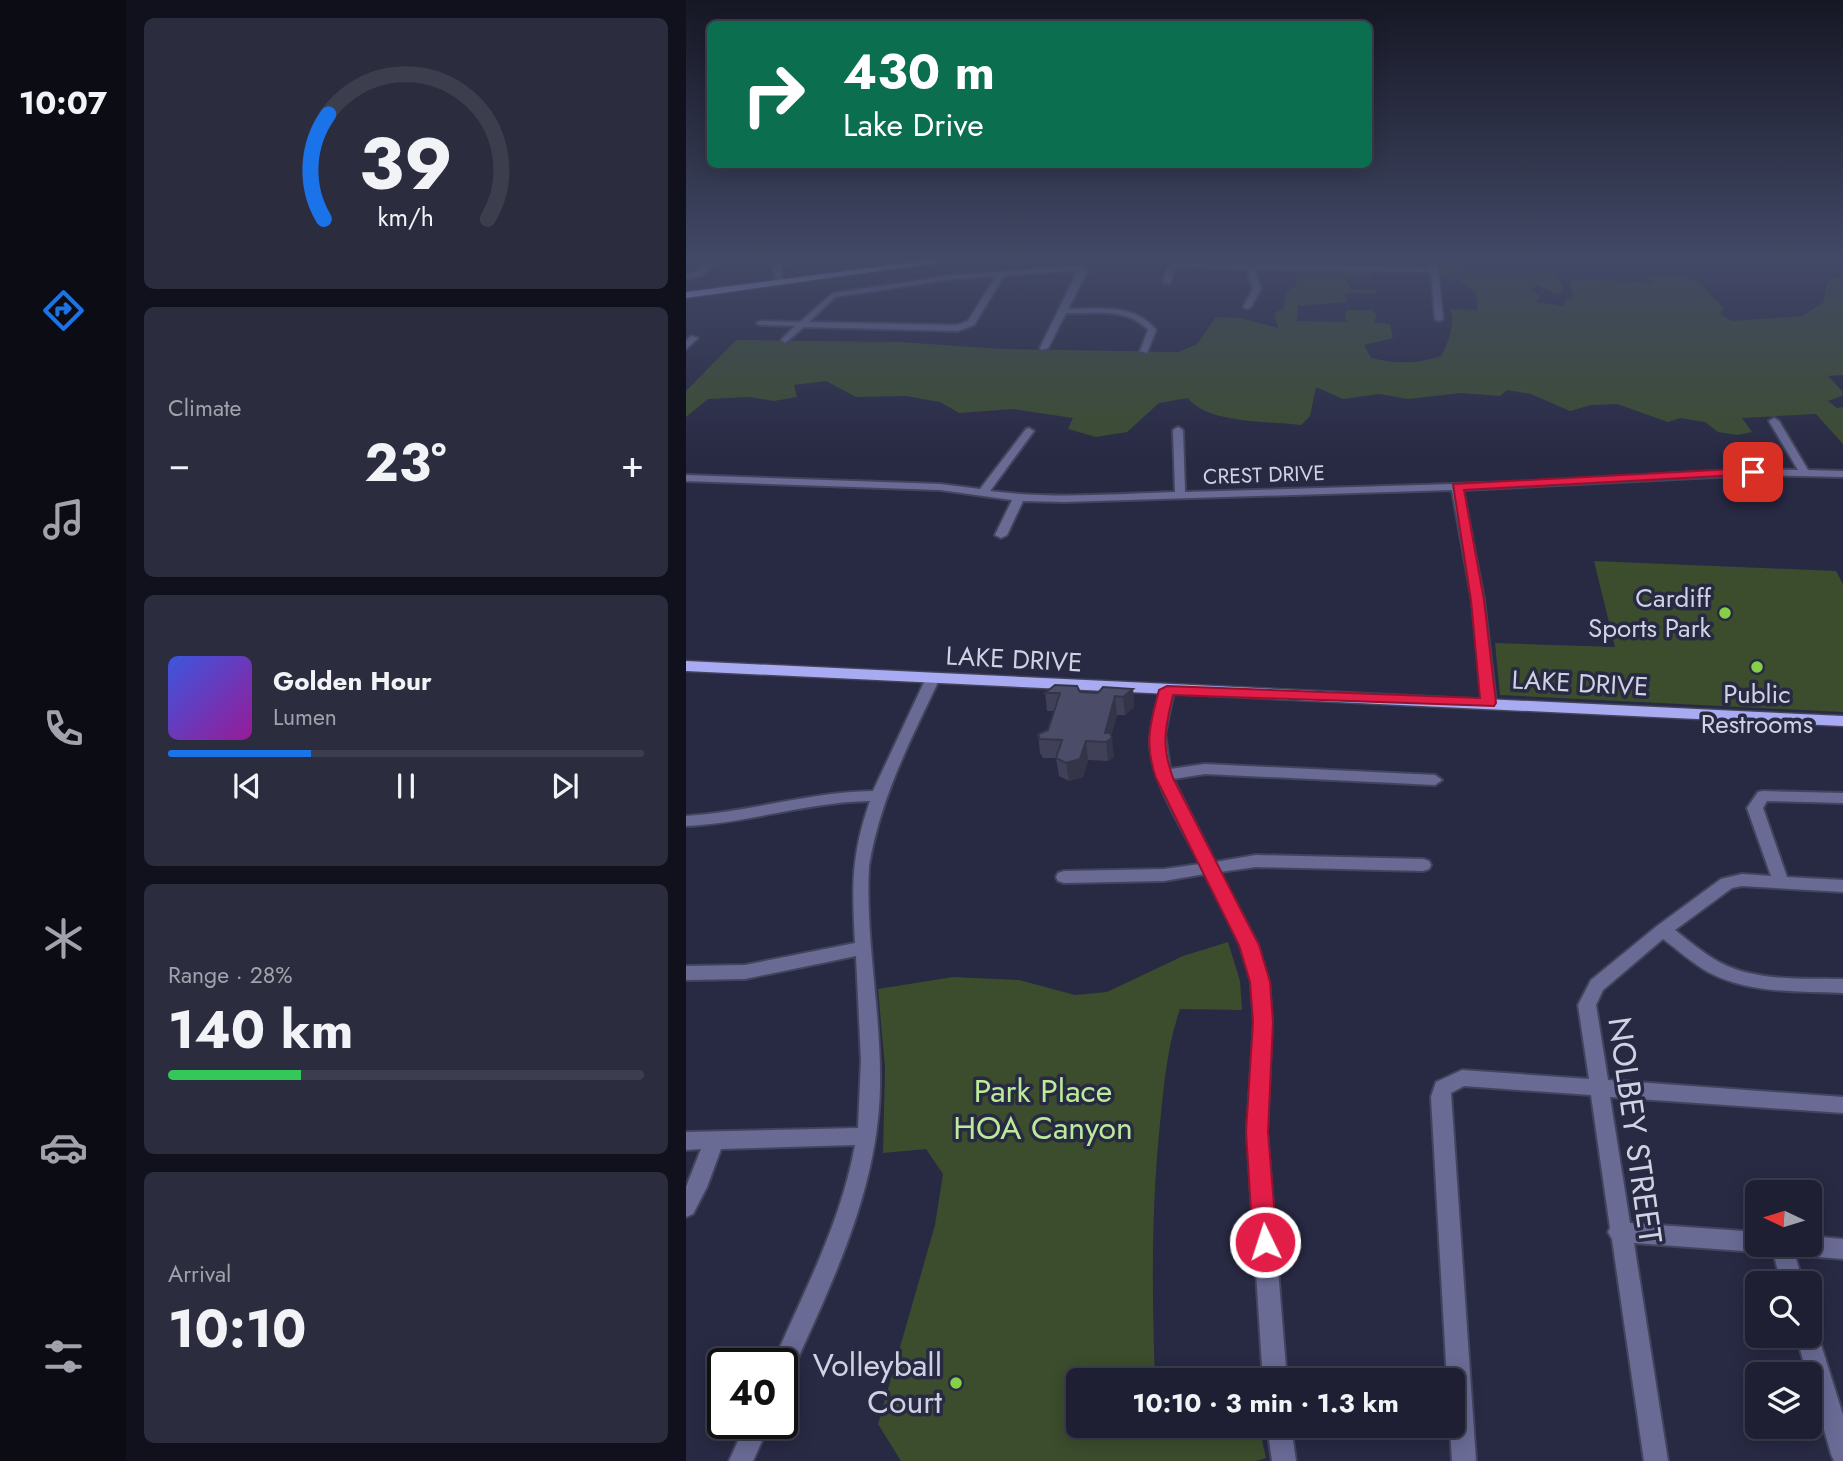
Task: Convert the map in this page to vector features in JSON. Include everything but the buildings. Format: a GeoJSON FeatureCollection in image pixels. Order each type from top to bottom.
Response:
{"type":"FeatureCollection","features":[{"type":"Feature","properties":{"kind":"main road","name":"LAKE DRIVE"},"geometry":{"type":"LineString","coordinates":[[686,666],[1843,721]]}},
{"type":"Feature","properties":{"kind":"street"},"geometry":{"type":"LineString","coordinates":[[785,340],[800,325]]}},
{"type":"Feature","properties":{"kind":"street"},"geometry":{"type":"LineString","coordinates":[[833,325],[952,328],[963,325]]}},
{"type":"Feature","properties":{"kind":"street"},"geometry":{"type":"LineString","coordinates":[[1044,348],[1056,325]]}},
{"type":"Feature","properties":{"kind":"street"},"geometry":{"type":"LineString","coordinates":[[1144,351],[1152,330],[1147,325]]}},
{"type":"Feature","properties":{"kind":"street"},"geometry":{"type":"LineString","coordinates":[[686,346],[694,338]]}},
{"type":"Feature","properties":{"kind":"street"},"geometry":{"type":"LineString","coordinates":[[1774,421],[1805,473]]}},
{"type":"Feature","properties":{"kind":"street"},"geometry":{"type":"LineString","coordinates":[[1178,430],[1180,496]]}},
{"type":"Feature","properties":{"kind":"street"},"geometry":{"type":"LineString","coordinates":[[984,491],[1029,431]]}},
{"type":"Feature","properties":{"kind":"street","name":"CREST DRIVE"},"geometry":{"type":"LineString","coordinates":[[686,478],[984,491],[1019,498],[1457,487],[1753,472],[1843,474]]}},
{"type":"Feature","properties":{"kind":"street"},"geometry":{"type":"LineString","coordinates":[[1457,487],[1471,555],[1489,703]]}},
{"type":"Feature","properties":{"kind":"street"},"geometry":{"type":"LineString","coordinates":[[1001,536],[1019,498]]}},
{"type":"Feature","properties":{"kind":"street"},"geometry":{"type":"LineString","coordinates":[[791,1348],[832,1256],[853,1193],[867,1136],[872,1069],[863,948],[861,867],[879,796],[933,678]]}},
{"type":"Feature","properties":{"kind":"street"},"geometry":{"type":"LineString","coordinates":[[1167,690],[1157,730],[1156,753],[1209,868],[1249,945],[1260,982],[1263,1022],[1257,1132],[1274,1368]]}},
{"type":"Feature","properties":{"kind":"street"},"geometry":{"type":"LineString","coordinates":[[1164,775],[1205,769],[1435,780]]}},
{"type":"Feature","properties":{"kind":"street"},"geometry":{"type":"LineString","coordinates":[[686,821],[723,820],[831,797],[879,796]]}},
{"type":"Feature","properties":{"kind":"street"},"geometry":{"type":"LineString","coordinates":[[1781,882],[1755,808],[1763,796],[1843,798]]}},
{"type":"Feature","properties":{"kind":"street"},"geometry":{"type":"LineString","coordinates":[[1064,877],[1164,875],[1256,861],[1423,865]]}},
{"type":"Feature","properties":{"kind":"street","name":"NOLBEY STREET"},"geometry":{"type":"LineString","coordinates":[[1656,1461],[1619,1232],[1587,1004],[1597,985],[1663,930],[1727,883],[1742,880],[1843,886]]}},
{"type":"Feature","properties":{"kind":"street"},"geometry":{"type":"LineString","coordinates":[[1663,930],[1715,968],[1734,976],[1757,981],[1843,986]]}},
{"type":"Feature","properties":{"kind":"street"},"geometry":{"type":"LineString","coordinates":[[686,973],[745,972],[863,948]]}},
{"type":"Feature","properties":{"kind":"street"},"geometry":{"type":"LineString","coordinates":[[1464,1461],[1441,1097],[1443,1088],[1462,1079],[1843,1105]]}},
{"type":"Feature","properties":{"kind":"street"},"geometry":{"type":"LineString","coordinates":[[686,1141],[867,1136]]}},
{"type":"Feature","properties":{"kind":"street"},"geometry":{"type":"LineString","coordinates":[[686,1207],[697,1187],[714,1140]]}},
{"type":"Feature","properties":{"kind":"street"},"geometry":{"type":"LineString","coordinates":[[1619,1232],[1745,1241]]}},
{"type":"Feature","properties":{"kind":"street"},"geometry":{"type":"LineString","coordinates":[[1822,1247],[1843,1249]]}},
{"type":"Feature","properties":{"kind":"street"},"geometry":{"type":"LineString","coordinates":[[1811,1348],[1838,1429],[1843,1454]]}},
{"type":"Feature","properties":{"kind":"street"},"geometry":{"type":"LineString","coordinates":[[1281,1438],[1284,1461]]}},
{"type":"Feature","properties":{"kind":"street"},"geometry":{"type":"LineString","coordinates":[[741,1461],[751,1439]]}},
{"type":"Feature","properties":{"kind":"green space"},"geometry":{"type":"Polygon","coordinates":[[[1210,325],[1268,325],[1278,328],[1277,325],[1390,325],[1393,338],[1364,345],[1371,358],[1414,362],[1441,356],[1452,327],[1843,325],[1843,375],[1828,376],[1843,392],[1842,396],[1828,401],[1837,408],[1843,407],[1843,444],[1816,414],[1742,418],[1752,432],[1737,435],[1718,432],[1705,422],[1680,418],[1668,422],[1617,404],[1591,405],[1570,411],[1531,394],[1507,390],[1500,396],[1461,393],[1408,399],[1379,394],[1343,399],[1316,387],[1310,416],[1301,425],[1224,417],[1209,413],[1188,398],[1159,403],[1127,432],[1096,437],[1068,429],[1073,418],[1013,409],[959,413],[940,402],[906,396],[856,397],[826,381],[794,385],[797,397],[774,401],[749,397],[708,399],[686,417],[686,391],[736,340],[900,342],[1002,349],[1179,352],[1197,344],[1210,325]]]}},
{"type":"Feature","properties":{"kind":"green space","name":"Cardiff Sports Park"},"geometry":{"type":"Polygon","coordinates":[[[1594,561],[1836,571],[1843,584],[1843,712],[1500,695],[1495,643],[1615,647],[1594,561]]]}},
{"type":"Feature","properties":{"kind":"green space","name":"Park Place HOA Canyon"},"geometry":{"type":"Polygon","coordinates":[[[1228,942],[1240,981],[1242,1010],[1180,1009],[1167,1066],[1157,1156],[1153,1285],[1155,1368],[1066,1368],[1066,1438],[1262,1438],[1266,1458],[1256,1461],[901,1461],[878,1424],[935,1225],[943,1174],[926,1149],[883,1153],[885,1068],[878,989],[953,977],[1019,980],[1075,995],[1107,992],[1183,956],[1228,942]]]}},
{"type":"Feature","properties":{"kind":"place","name":"Cardiff Sports Park"},"geometry":{"type":"Point","coordinates":[1725,613]}},
{"type":"Feature","properties":{"kind":"place","name":"Public Restrooms"},"geometry":{"type":"Point","coordinates":[1757,667]}},
{"type":"Feature","properties":{"kind":"place","name":"Volleyball Court"},"geometry":{"type":"Point","coordinates":[956,1383]}},
{"type":"Feature","properties":{"kind":"route"},"geometry":{"type":"LineString","coordinates":[[1265,1242],[1257,1132],[1263,1022],[1260,982],[1242,929],[1165,778],[1156,753],[1157,730],[1167,690],[1489,703],[1478,600],[1457,487],[1753,472]]}}]}
